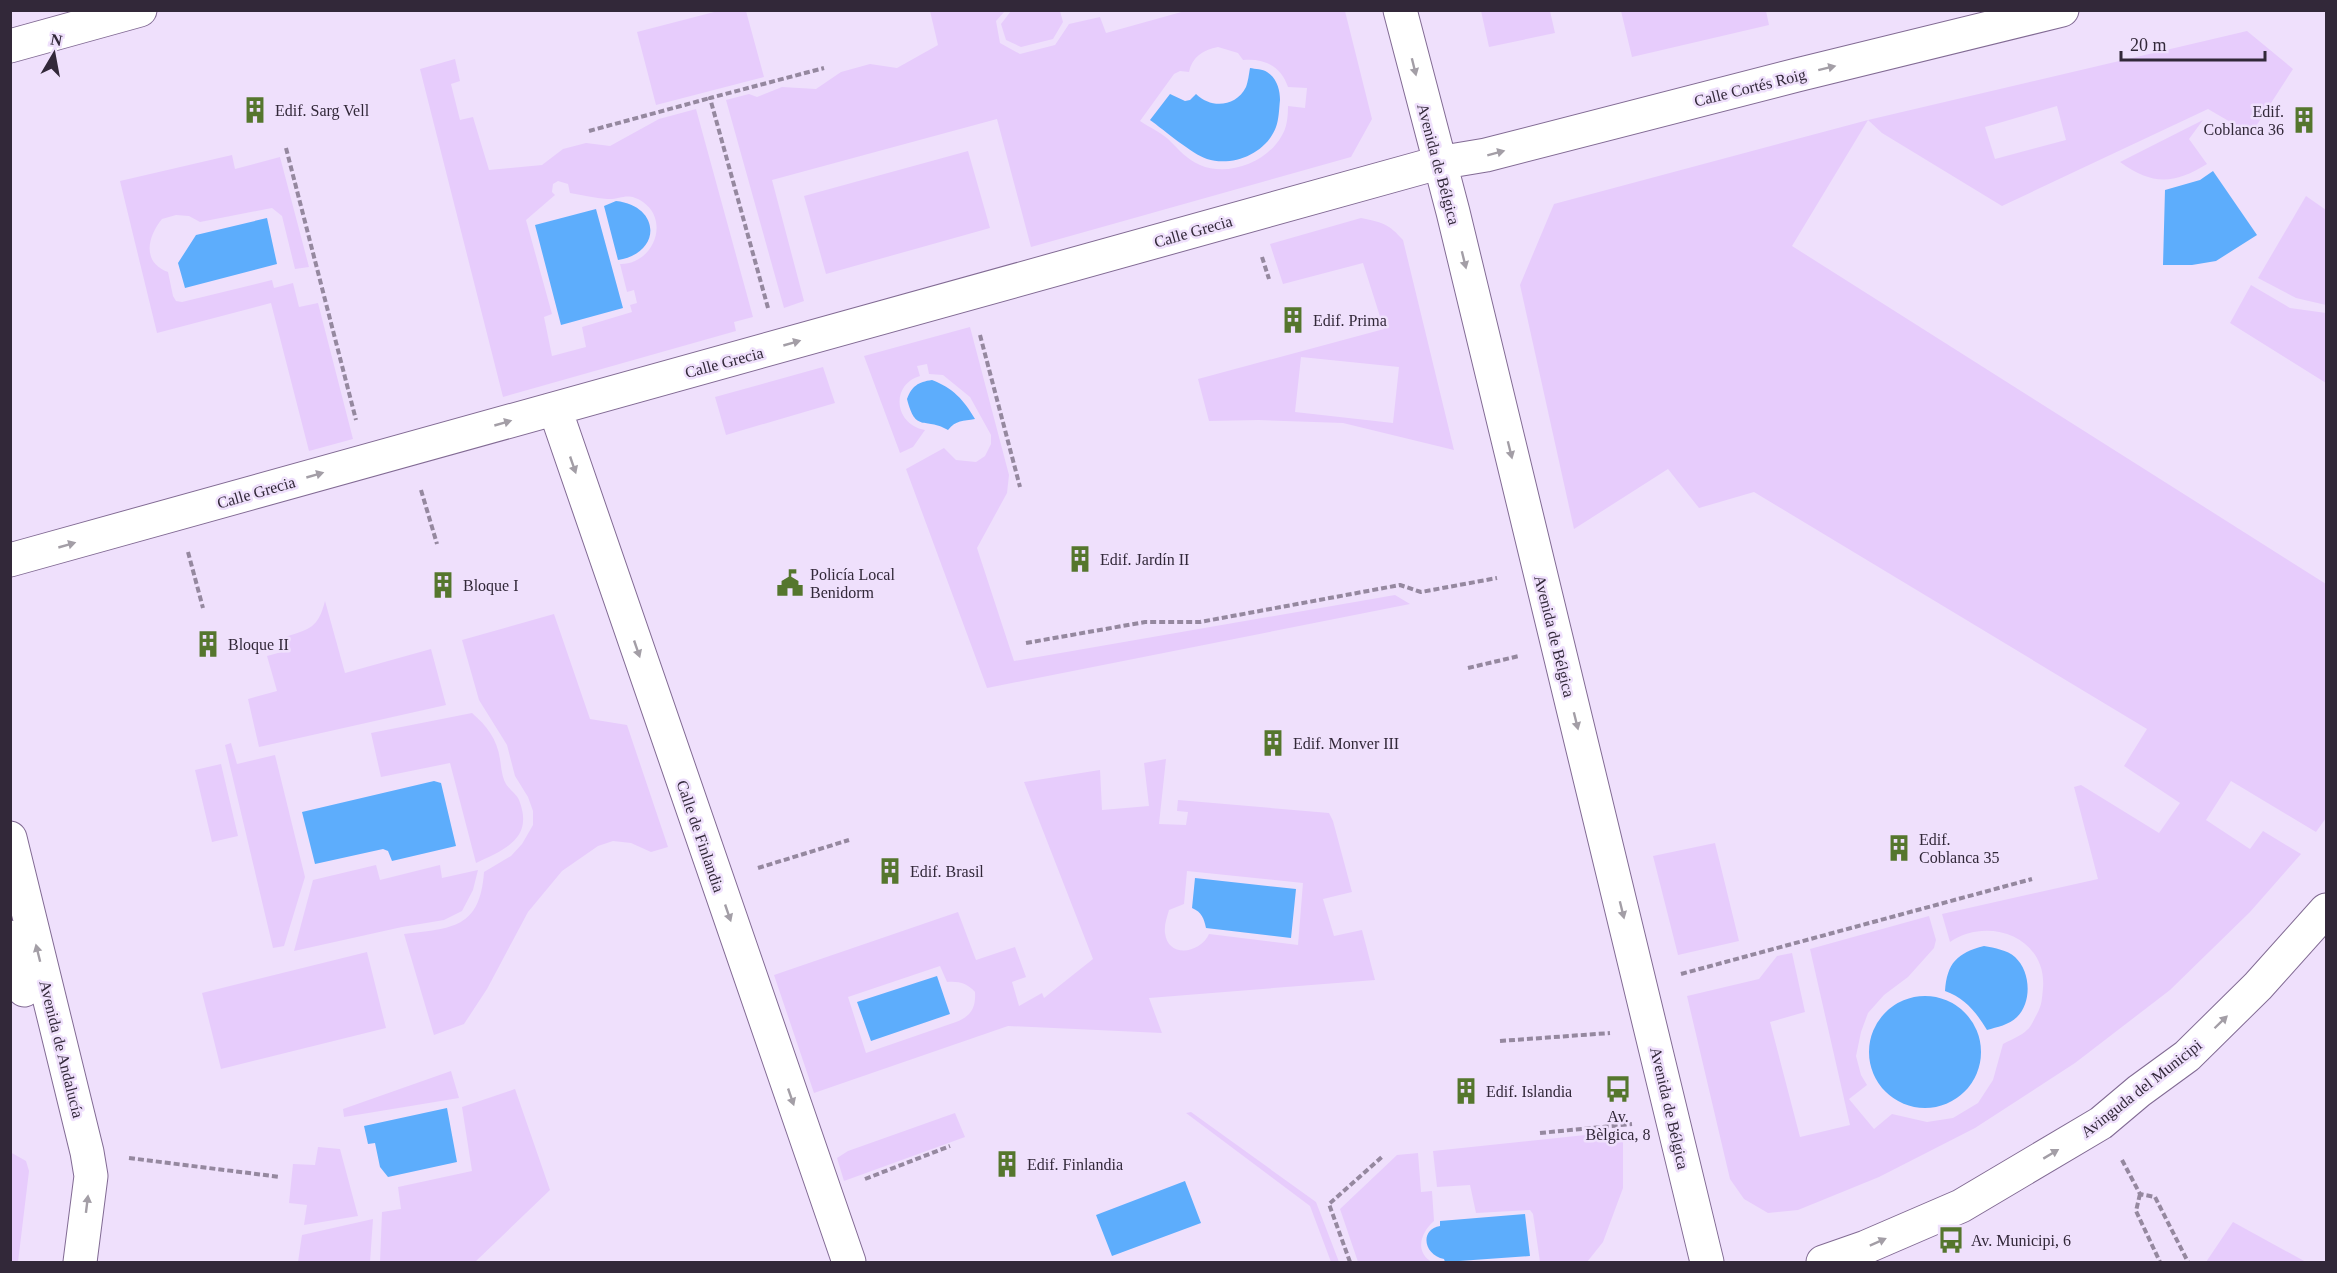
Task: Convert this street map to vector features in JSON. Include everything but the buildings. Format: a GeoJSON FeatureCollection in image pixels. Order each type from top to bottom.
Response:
{"type":"FeatureCollection","features":[{"type":"Feature","properties":{"kind":"street"},"geometry":{"type":"LineString","coordinates":[[10,46],[140,10]]}},
{"type":"Feature","properties":{"kind":"street","name":"Avenida de Bélgica"},"geometry":{"type":"LineString","coordinates":[[1400,10],[1438,163],[1453,212],[1707,1263]]}},
{"type":"Feature","properties":{"kind":"street","name":"Calle Cortés Roig"},"geometry":{"type":"LineString","coordinates":[[1438,163],[1485,155],[2062,10]]}},
{"type":"Feature","properties":{"kind":"street","name":"Calle Grecia"},"geometry":{"type":"LineString","coordinates":[[10,560],[1438,163]]}},
{"type":"Feature","properties":{"kind":"street","name":"Calle de Finlandia"},"geometry":{"type":"LineString","coordinates":[[555,409],[849,1263]]}},
{"type":"Feature","properties":{"kind":"street","name":"Avenida de Andalucía"},"geometry":{"type":"LineString","coordinates":[[10,838],[91,1176],[80,1263]]}},
{"type":"Feature","properties":{"kind":"street","name":"Avinguda del Municipi"},"geometry":{"type":"LineString","coordinates":[[1823,1263],[1961,1206],[2101,1123],[2139,1091],[2187,1056],[2258,986],[2326,910]]}},
{"type":"Feature","properties":{"kind":"street","name":"Avenida de Andalucía"},"geometry":{"type":"LineString","coordinates":[[10,937],[64,1143],[69,1178],[58,1263]]}},
{"type":"Feature","properties":{"kind":"path"},"geometry":{"type":"LineString","coordinates":[[589,131],[825,68]]}},
{"type":"Feature","properties":{"kind":"path"},"geometry":{"type":"LineString","coordinates":[[711,98],[769,311],[776,348]]}},
{"type":"Feature","properties":{"kind":"path"},"geometry":{"type":"LineString","coordinates":[[286,148],[365,461]]}},
{"type":"Feature","properties":{"kind":"path"},"geometry":{"type":"LineString","coordinates":[[969,293],[1020,487]]}},
{"type":"Feature","properties":{"kind":"path"},"geometry":{"type":"LineString","coordinates":[[408,449],[437,544]]}},
{"type":"Feature","properties":{"kind":"path"},"geometry":{"type":"LineString","coordinates":[[179,513],[203,608]]}},
{"type":"Feature","properties":{"kind":"path"},"geometry":{"type":"LineString","coordinates":[[1026,643],[1145,622],[1200,622],[1400,585],[1420,592],[1539,569]]}},
{"type":"Feature","properties":{"kind":"path"},"geometry":{"type":"LineString","coordinates":[[1468,668],[1558,646]]}},
{"type":"Feature","properties":{"kind":"path"},"geometry":{"type":"LineString","coordinates":[[717,882],[849,840]]}},
{"type":"Feature","properties":{"kind":"path"},"geometry":{"type":"LineString","coordinates":[[1640,986],[2032,879]]}},
{"type":"Feature","properties":{"kind":"path"},"geometry":{"type":"LineString","coordinates":[[1500,1041],[1599,1035],[1650,1027]]}},
{"type":"Feature","properties":{"kind":"path"},"geometry":{"type":"LineString","coordinates":[[1540,1133],[1622,1126],[1672,1118]]}},
{"type":"Feature","properties":{"kind":"path"},"geometry":{"type":"LineString","coordinates":[[2101,1123],[2140,1194],[2136,1211],[2160,1263]]}},
{"type":"Feature","properties":{"kind":"path"},"geometry":{"type":"LineString","coordinates":[[825,1194],[950,1146]]}},
{"type":"Feature","properties":{"kind":"path"},"geometry":{"type":"LineString","coordinates":[[87,1152],[280,1177]]}},
{"type":"Feature","properties":{"kind":"path"},"geometry":{"type":"LineString","coordinates":[[1350,1263],[1329,1204],[1383,1156]]}},
{"type":"Feature","properties":{"kind":"path"},"geometry":{"type":"LineString","coordinates":[[2140,1194],[2155,1197],[2188,1263]]}},
{"type":"Feature","properties":{"kind":"shaded area"},"geometry":{"type":"Polygon","coordinates":[[[718,11],[746,11],[764,77],[656,105],[637,32],[718,11]]]}},
{"type":"Feature","properties":{"kind":"shaded area"},"geometry":{"type":"Polygon","coordinates":[[[930,11],[1005,11],[996,21],[1000,43],[1020,54],[1055,45],[1069,24],[1100,17],[1106,33],[1185,11],[1345,11],[1372,119],[1351,157],[1031,247],[997,119],[772,180],[804,301],[784,308],[726,100],[749,94],[757,97],[782,87],[816,89],[841,72],[870,64],[897,68],[938,45],[930,11]],[[1218,47],[1199,55],[1189,72],[1180,71],[1174,74],[1140,121],[1164,136],[1191,160],[1211,168],[1234,168],[1266,154],[1283,134],[1287,122],[1288,106],[1305,108],[1307,88],[1288,87],[1281,74],[1271,65],[1258,60],[1243,60],[1238,53],[1218,47]]]}},
{"type":"Feature","properties":{"kind":"shaded area"},"geometry":{"type":"Polygon","coordinates":[[[1011,11],[1060,11],[1063,22],[1053,39],[1021,47],[1006,40],[1001,24],[1011,11]]]}},
{"type":"Feature","properties":{"kind":"shaded area"},"geometry":{"type":"Polygon","coordinates":[[[1481,11],[1550,11],[1555,33],[1489,47],[1481,11]]]}},
{"type":"Feature","properties":{"kind":"shaded area"},"geometry":{"type":"Polygon","coordinates":[[[1621,11],[1766,11],[1769,25],[1632,57],[1621,11]]]}},
{"type":"Feature","properties":{"kind":"shaded area"},"geometry":{"type":"Polygon","coordinates":[[[2247,31],[2293,69],[2251,134],[2208,109],[2002,206],[1882,133],[1868,120],[2247,31]],[[2057,106],[1985,127],[1995,159],[2066,140],[2057,106]]]}},
{"type":"Feature","properties":{"kind":"shaded area"},"geometry":{"type":"Polygon","coordinates":[[[455,59],[460,81],[451,84],[460,120],[473,117],[489,170],[542,165],[563,149],[586,143],[610,146],[659,119],[696,109],[753,317],[734,322],[736,331],[503,397],[420,69],[455,59]],[[558,181],[553,184],[552,192],[555,195],[526,220],[552,314],[544,317],[552,356],[586,347],[582,327],[632,312],[630,305],[637,303],[634,290],[627,292],[620,264],[641,258],[654,241],[656,231],[656,220],[651,210],[643,202],[628,196],[607,199],[570,193],[568,184],[558,181]]]}},
{"type":"Feature","properties":{"kind":"shaded area"},"geometry":{"type":"Polygon","coordinates":[[[1868,120],[1792,246],[2326,584],[2326,818],[2316,832],[2231,781],[2206,820],[2250,849],[2263,831],[2301,854],[2250,912],[2170,990],[2075,1063],[1975,1128],[1879,1177],[1798,1210],[1768,1213],[1744,1199],[1730,1179],[1687,996],[1759,979],[1777,956],[1792,953],[1805,1012],[1770,1022],[1800,1137],[1850,1125],[1810,949],[1929,916],[1936,940],[1934,948],[1908,977],[1884,995],[1868,1013],[1856,1056],[1861,1075],[1867,1085],[1849,1099],[1874,1129],[1892,1114],[1927,1122],[1953,1118],[1978,1103],[1993,1080],[2003,1044],[2025,1032],[2032,1023],[2040,1008],[2043,988],[2042,970],[2036,956],[2025,944],[2012,936],[1981,931],[1965,934],[1950,942],[1942,914],[2098,879],[2074,787],[2081,785],[2159,833],[2180,803],[2124,766],[2147,729],[1754,492],[1699,508],[1668,469],[1574,529],[1520,285],[1554,204],[1868,120]]]}},
{"type":"Feature","properties":{"kind":"shaded area"},"geometry":{"type":"Polygon","coordinates":[[[2203,120],[2189,139],[2207,164],[2195,171],[2184,176],[2163,180],[2142,175],[2120,162],[2203,120]]]}},
{"type":"Feature","properties":{"kind":"shaded area"},"geometry":{"type":"Polygon","coordinates":[[[968,151],[990,228],[826,274],[804,196],[968,151]]]}},
{"type":"Feature","properties":{"kind":"shaded area"},"geometry":{"type":"Polygon","coordinates":[[[232,155],[235,169],[280,157],[309,267],[295,269],[282,216],[272,208],[200,222],[189,216],[176,215],[162,219],[153,233],[151,255],[159,268],[168,272],[176,301],[182,302],[272,280],[274,288],[293,283],[299,307],[318,303],[353,439],[309,451],[271,303],[157,333],[120,181],[232,155]]]}},
{"type":"Feature","properties":{"kind":"shaded area"},"geometry":{"type":"Polygon","coordinates":[[[2306,196],[2326,210],[2326,305],[2296,298],[2258,278],[2306,196]]]}},
{"type":"Feature","properties":{"kind":"shaded area"},"geometry":{"type":"Polygon","coordinates":[[[1361,218],[1385,225],[1403,240],[1454,450],[1343,423],[1209,421],[1198,379],[1384,329],[1363,263],[1283,284],[1270,244],[1361,218]],[[1301,357],[1295,412],[1393,423],[1399,367],[1301,357]]]}},
{"type":"Feature","properties":{"kind":"shaded area"},"geometry":{"type":"Polygon","coordinates":[[[2251,285],[2290,308],[2326,313],[2326,383],[2230,323],[2251,285]]]}},
{"type":"Feature","properties":{"kind":"shaded area"},"geometry":{"type":"Polygon","coordinates":[[[970,327],[1009,475],[1007,493],[977,548],[1014,661],[1395,595],[1410,604],[987,688],[906,469],[944,448],[956,460],[976,462],[985,456],[991,444],[991,435],[970,397],[943,375],[929,374],[927,364],[917,366],[920,376],[911,380],[900,395],[902,412],[907,420],[914,426],[925,430],[913,447],[900,453],[864,356],[970,327]]]}},
{"type":"Feature","properties":{"kind":"shaded area"},"geometry":{"type":"Polygon","coordinates":[[[823,367],[835,403],[726,435],[715,397],[823,367]]]}},
{"type":"Feature","properties":{"kind":"shaded area"},"geometry":{"type":"Polygon","coordinates":[[[325,601],[345,673],[431,649],[446,705],[259,747],[248,699],[277,691],[267,656],[289,650],[285,637],[312,626],[319,617],[325,601]]]}},
{"type":"Feature","properties":{"kind":"shaded area"},"geometry":{"type":"Polygon","coordinates":[[[554,614],[590,719],[627,725],[668,847],[651,852],[631,843],[613,841],[598,846],[562,871],[528,912],[487,989],[464,1024],[434,1035],[404,934],[449,927],[470,915],[477,905],[484,872],[511,856],[522,844],[533,825],[533,811],[528,797],[515,776],[507,745],[479,700],[462,640],[554,614]]]}},
{"type":"Feature","properties":{"kind":"shaded area"},"geometry":{"type":"Polygon","coordinates":[[[472,713],[494,739],[504,780],[518,798],[523,813],[520,833],[514,840],[507,847],[476,863],[450,763],[381,777],[371,733],[472,713]]]}},
{"type":"Feature","properties":{"kind":"shaded area"},"geometry":{"type":"Polygon","coordinates":[[[231,743],[237,764],[275,755],[305,877],[284,946],[273,948],[225,745],[231,743]]]}},
{"type":"Feature","properties":{"kind":"shaded area"},"geometry":{"type":"Polygon","coordinates":[[[1166,759],[1159,824],[1186,825],[1188,812],[1177,811],[1178,800],[1329,813],[1352,892],[1323,899],[1334,936],[1362,930],[1375,980],[1149,998],[1162,1033],[1008,1026],[814,1093],[774,975],[958,912],[976,960],[1015,947],[1026,977],[1012,982],[1019,1006],[1042,993],[1044,998],[1093,959],[1024,782],[1100,770],[1102,810],[1149,806],[1144,763],[1166,759]],[[1187,871],[1184,904],[1169,910],[1166,921],[1165,933],[1172,947],[1178,950],[1192,949],[1199,946],[1209,934],[1298,945],[1303,883],[1187,871]],[[940,966],[848,997],[866,1053],[956,1022],[969,1014],[975,1003],[975,992],[963,983],[947,982],[940,966]]]}},
{"type":"Feature","properties":{"kind":"shaded area"},"geometry":{"type":"Polygon","coordinates":[[[221,764],[238,836],[212,842],[195,770],[221,764]]]}},
{"type":"Feature","properties":{"kind":"shaded area"},"geometry":{"type":"Polygon","coordinates":[[[1715,843],[1739,941],[1678,955],[1653,856],[1715,843]]]}},
{"type":"Feature","properties":{"kind":"shaded area"},"geometry":{"type":"Polygon","coordinates":[[[376,865],[380,880],[440,865],[442,878],[478,870],[473,890],[462,911],[444,920],[294,951],[313,880],[376,865]]]}},
{"type":"Feature","properties":{"kind":"shaded area"},"geometry":{"type":"Polygon","coordinates":[[[367,952],[386,1028],[221,1069],[202,993],[367,952]]]}},
{"type":"Feature","properties":{"kind":"shaded area"},"geometry":{"type":"Polygon","coordinates":[[[451,1071],[459,1098],[344,1117],[343,1109],[451,1071]]]}},
{"type":"Feature","properties":{"kind":"shaded area"},"geometry":{"type":"Polygon","coordinates":[[[515,1089],[550,1190],[475,1262],[380,1262],[382,1212],[401,1209],[398,1187],[472,1171],[462,1107],[515,1089]]]}},
{"type":"Feature","properties":{"kind":"shaded area"},"geometry":{"type":"Polygon","coordinates":[[[1191,1112],[1316,1202],[1339,1262],[1331,1262],[1310,1206],[1186,1113],[1191,1112]]]}},
{"type":"Feature","properties":{"kind":"shaded area"},"geometry":{"type":"Polygon","coordinates":[[[955,1113],[965,1137],[844,1181],[837,1158],[848,1151],[955,1113]]]}},
{"type":"Feature","properties":{"kind":"shaded area"},"geometry":{"type":"Polygon","coordinates":[[[1623,1131],[1623,1188],[1603,1242],[1587,1262],[1540,1262],[1533,1214],[1530,1210],[1476,1213],[1470,1185],[1437,1187],[1433,1151],[1623,1131]]]}},
{"type":"Feature","properties":{"kind":"shaded area"},"geometry":{"type":"Polygon","coordinates":[[[318,1147],[340,1149],[358,1216],[304,1225],[307,1205],[289,1203],[293,1164],[315,1165],[318,1147]]]}},
{"type":"Feature","properties":{"kind":"shaded area"},"geometry":{"type":"Polygon","coordinates":[[[10,1152],[26,1161],[29,1171],[18,1262],[11,1262],[10,1152]]]}},
{"type":"Feature","properties":{"kind":"shaded area"},"geometry":{"type":"Polygon","coordinates":[[[1418,1153],[1421,1192],[1432,1191],[1434,1221],[1423,1236],[1421,1248],[1426,1258],[1432,1262],[1358,1262],[1340,1209],[1397,1155],[1418,1153]]]}},
{"type":"Feature","properties":{"kind":"shaded area"},"geometry":{"type":"Polygon","coordinates":[[[373,1219],[370,1262],[298,1262],[302,1235],[373,1219]]]}},
{"type":"Feature","properties":{"kind":"shaded area"},"geometry":{"type":"Polygon","coordinates":[[[2233,1222],[2306,1262],[2206,1262],[2233,1222]]]}},
{"type":"Feature","properties":{"kind":"water"},"geometry":{"type":"Polygon","coordinates":[[[1250,68],[1265,71],[1276,81],[1280,100],[1277,124],[1271,136],[1265,145],[1247,156],[1227,161],[1207,159],[1186,147],[1150,120],[1170,94],[1185,101],[1190,100],[1196,94],[1216,104],[1236,99],[1246,87],[1250,68]]]}},
{"type":"Feature","properties":{"kind":"water"},"geometry":{"type":"Polygon","coordinates":[[[2213,171],[2257,235],[2216,261],[2192,265],[2163,265],[2165,190],[2200,180],[2213,171]]]}},
{"type":"Feature","properties":{"kind":"water"},"geometry":{"type":"Polygon","coordinates":[[[616,201],[631,205],[641,211],[648,220],[650,230],[649,240],[643,249],[632,256],[618,260],[604,206],[616,201]]]}},
{"type":"Feature","properties":{"kind":"water"},"geometry":{"type":"Polygon","coordinates":[[[596,209],[623,308],[561,325],[535,225],[596,209]]]}},
{"type":"Feature","properties":{"kind":"water"},"geometry":{"type":"Polygon","coordinates":[[[267,218],[277,264],[185,288],[178,263],[196,235],[267,218]]]}},
{"type":"Feature","properties":{"kind":"water"},"geometry":{"type":"Polygon","coordinates":[[[932,380],[957,395],[975,419],[957,423],[948,430],[922,422],[914,417],[907,399],[916,385],[932,380]]]}},
{"type":"Feature","properties":{"kind":"water"},"geometry":{"type":"Polygon","coordinates":[[[434,781],[441,783],[456,846],[392,861],[388,851],[383,849],[315,864],[302,812],[434,781]]]}},
{"type":"Feature","properties":{"kind":"water"},"geometry":{"type":"Polygon","coordinates":[[[1195,878],[1296,889],[1291,938],[1206,928],[1202,916],[1192,908],[1195,878]]]}},
{"type":"Feature","properties":{"kind":"water"},"geometry":{"type":"Polygon","coordinates":[[[1984,946],[2005,951],[2015,957],[2024,971],[2028,987],[2025,1003],[2017,1017],[2007,1024],[1987,1030],[1969,1006],[1945,991],[1948,973],[1955,961],[1967,952],[1984,946]]]}},
{"type":"Feature","properties":{"kind":"water"},"geometry":{"type":"Polygon","coordinates":[[[937,976],[950,1014],[871,1041],[857,1002],[937,976]]]}},
{"type":"Feature","properties":{"kind":"water"},"geometry":{"type":"Polygon","coordinates":[[[1925,996],[1947,1000],[1965,1012],[1977,1030],[1981,1052],[1977,1074],[1965,1092],[1947,1104],[1925,1108],[1903,1104],[1885,1092],[1873,1074],[1869,1052],[1873,1030],[1885,1012],[1903,1000],[1925,996]]]}},
{"type":"Feature","properties":{"kind":"water"},"geometry":{"type":"Polygon","coordinates":[[[447,1108],[457,1162],[388,1177],[380,1167],[375,1143],[368,1144],[364,1126],[447,1108]]]}},
{"type":"Feature","properties":{"kind":"water"},"geometry":{"type":"Polygon","coordinates":[[[1185,1181],[1201,1223],[1112,1256],[1096,1215],[1185,1181]]]}},
{"type":"Feature","properties":{"kind":"water"},"geometry":{"type":"Polygon","coordinates":[[[1525,1214],[1530,1256],[1445,1262],[1428,1248],[1429,1232],[1440,1226],[1440,1221],[1525,1214]]]}},
{"type":"Feature","properties":{"kind":"place","name":"Edif. Sarg Vell"},"geometry":{"type":"Point","coordinates":[255,110]}},
{"type":"Feature","properties":{"kind":"place","name":"Edif. Coblanca 36"},"geometry":{"type":"Point","coordinates":[2304,120]}},
{"type":"Feature","properties":{"kind":"place","name":"Edif. Prima"},"geometry":{"type":"Point","coordinates":[1293,320]}},
{"type":"Feature","properties":{"kind":"place","name":"Edif. Jardín II"},"geometry":{"type":"Point","coordinates":[1080,559]}},
{"type":"Feature","properties":{"kind":"place","name":"Policía Local Benidorm"},"geometry":{"type":"Point","coordinates":[790,583]}},
{"type":"Feature","properties":{"kind":"place","name":"Bloque I"},"geometry":{"type":"Point","coordinates":[443,585]}},
{"type":"Feature","properties":{"kind":"place","name":"Bloque II"},"geometry":{"type":"Point","coordinates":[208,644]}},
{"type":"Feature","properties":{"kind":"place","name":"Edif. Monver III"},"geometry":{"type":"Point","coordinates":[1273,743]}},
{"type":"Feature","properties":{"kind":"place","name":"Edif. Coblanca 35"},"geometry":{"type":"Point","coordinates":[1899,848]}},
{"type":"Feature","properties":{"kind":"place","name":"Edif. Brasil"},"geometry":{"type":"Point","coordinates":[890,871]}},
{"type":"Feature","properties":{"kind":"place","name":"Av. Bèlgica, 8"},"geometry":{"type":"Point","coordinates":[1618,1089]}},
{"type":"Feature","properties":{"kind":"place","name":"Edif. Islandia"},"geometry":{"type":"Point","coordinates":[1466,1091]}},
{"type":"Feature","properties":{"kind":"place","name":"Edif. Finlandia"},"geometry":{"type":"Point","coordinates":[1007,1164]}},
{"type":"Feature","properties":{"kind":"place","name":"Av. Municipi, 6"},"geometry":{"type":"Point","coordinates":[1951,1240]}}]}
